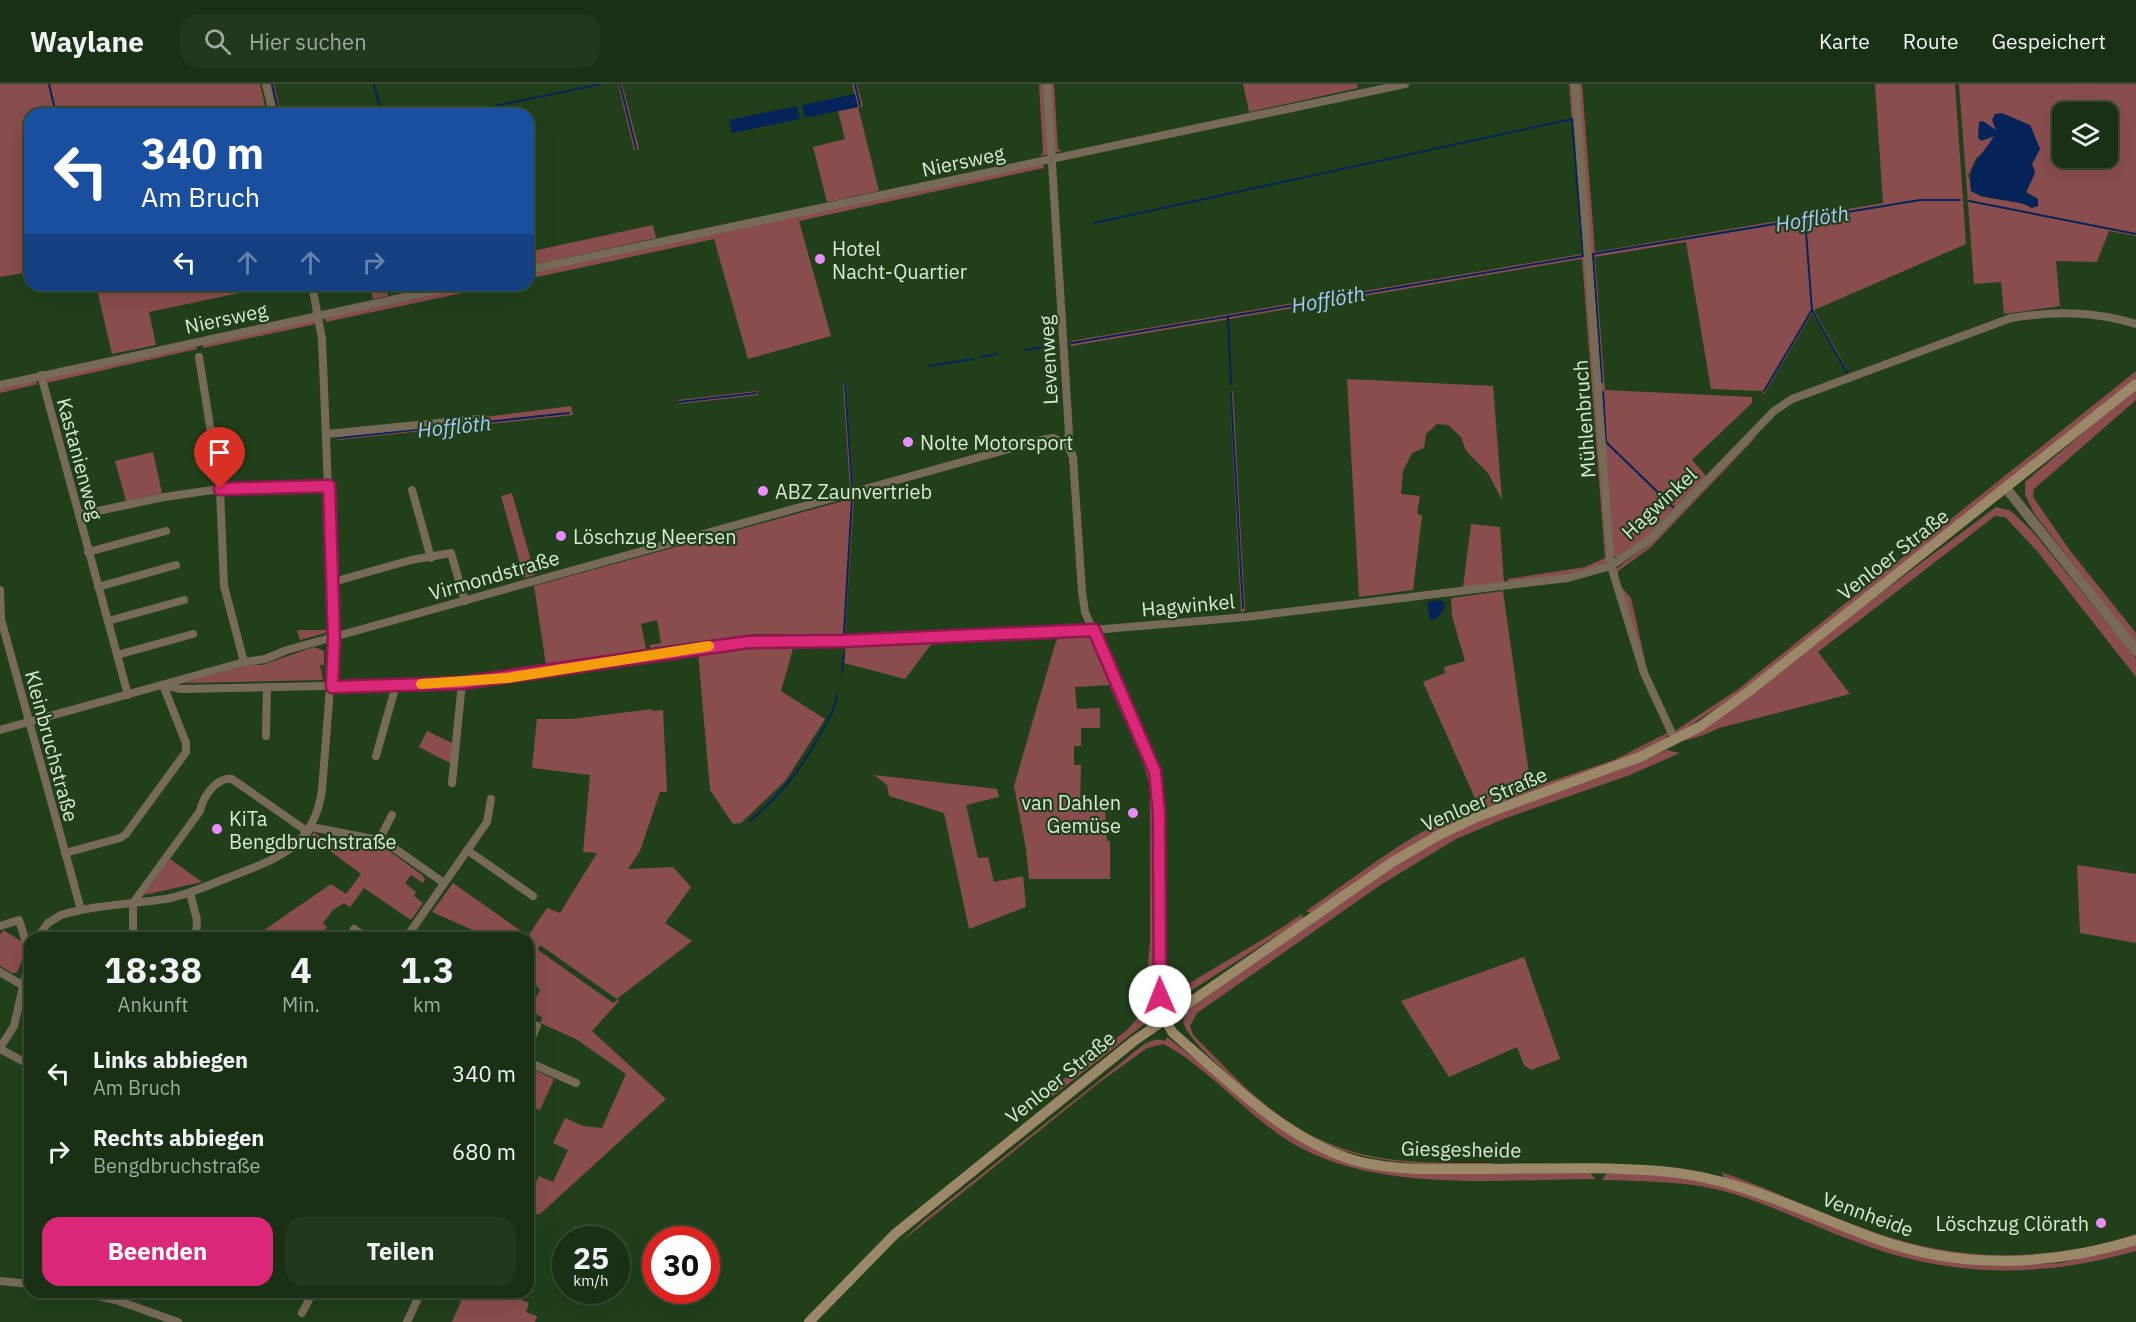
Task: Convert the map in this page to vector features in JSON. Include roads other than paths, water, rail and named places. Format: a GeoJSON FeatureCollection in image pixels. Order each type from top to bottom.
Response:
{"type":"FeatureCollection","features":[{"type":"Feature","properties":{"kind":"main road","name":"Venloer Straße"},"geometry":{"type":"LineString","coordinates":[[808,1322],[895,1234],[1134,1041],[1394,861],[1439,835],[1502,807],[1624,764],[1675,740],[1748,692],[2136,384]]}},
{"type":"Feature","properties":{"kind":"main road","name":"Giesgesheide"},"geometry":{"type":"LineString","coordinates":[[1165,1020],[1173,1033],[1277,1121],[1301,1137],[1350,1159],[1420,1169],[1668,1172],[1716,1179],[1801,1208]]}},
{"type":"Feature","properties":{"kind":"main road","name":"Vennheide"},"geometry":{"type":"LineString","coordinates":[[1801,1208],[1877,1239],[1921,1252],[1982,1261],[2016,1262],[2061,1258],[2099,1251],[2136,1240]]}},
{"type":"Feature","properties":{"kind":"street"},"geometry":{"type":"LineString","coordinates":[[266,84],[272,108]]}},
{"type":"Feature","properties":{"kind":"street","name":"Levenweg"},"geometry":{"type":"LineString","coordinates":[[1047,84],[1068,409],[1067,444],[1072,457],[1082,592],[1085,612],[1155,772],[1159,828],[1159,985],[1165,1020]]}},
{"type":"Feature","properties":{"kind":"street","name":"Niersweg"},"geometry":{"type":"LineString","coordinates":[[534,269],[1405,84]]}},
{"type":"Feature","properties":{"kind":"street","name":"Mühlenbruch"},"geometry":{"type":"LineString","coordinates":[[1575,84],[1611,566],[1644,673],[1675,740]]}},
{"type":"Feature","properties":{"kind":"street"},"geometry":{"type":"LineString","coordinates":[[42,932],[56,917],[81,910],[190,892],[278,858],[294,847],[310,830],[322,790],[332,687],[334,637],[320,315],[314,291]]}},
{"type":"Feature","properties":{"kind":"street","name":"Niersweg"},"geometry":{"type":"LineString","coordinates":[[0,385],[432,291]]}},
{"type":"Feature","properties":{"kind":"street","name":"Hagwinkel"},"geometry":{"type":"LineString","coordinates":[[163,685],[181,689],[462,683],[732,643],[1094,630],[1246,617],[1568,578],[1611,566],[1651,538],[1774,411],[1792,399],[2011,318],[2042,313],[2081,313],[2136,324]]}},
{"type":"Feature","properties":{"kind":"street"},"geometry":{"type":"LineString","coordinates":[[199,357],[220,489],[224,586],[244,662]]}},
{"type":"Feature","properties":{"kind":"street","name":"Kastanienweg"},"geometry":{"type":"LineString","coordinates":[[41,375],[128,695]]}},
{"type":"Feature","properties":{"kind":"street"},"geometry":{"type":"LineString","coordinates":[[327,435],[478,419]]}},
{"type":"Feature","properties":{"kind":"street","name":"Virmondstraße"},"geometry":{"type":"LineString","coordinates":[[0,730],[244,662],[265,659],[334,637],[1041,440],[1053,438],[1067,444]]}},
{"type":"Feature","properties":{"kind":"street"},"geometry":{"type":"LineString","coordinates":[[79,515],[164,497],[220,489],[329,486]]}},
{"type":"Feature","properties":{"kind":"street"},"geometry":{"type":"LineString","coordinates":[[2006,488],[2136,651]]}},
{"type":"Feature","properties":{"kind":"street"},"geometry":{"type":"LineString","coordinates":[[412,490],[431,558]]}},
{"type":"Feature","properties":{"kind":"street","name":"Kastanienweg"},"geometry":{"type":"LineString","coordinates":[[88,552],[166,531]]}},
{"type":"Feature","properties":{"kind":"street"},"geometry":{"type":"LineString","coordinates":[[333,582],[411,560],[451,553],[465,601]]}},
{"type":"Feature","properties":{"kind":"street"},"geometry":{"type":"LineString","coordinates":[[98,586],[176,566]]}},
{"type":"Feature","properties":{"kind":"street","name":"Kleinbruchstraße"},"geometry":{"type":"LineString","coordinates":[[0,590],[1,619],[81,910]]}},
{"type":"Feature","properties":{"kind":"street"},"geometry":{"type":"LineString","coordinates":[[108,621],[184,600]]}},
{"type":"Feature","properties":{"kind":"street"},"geometry":{"type":"LineString","coordinates":[[117,655],[193,634]]}},
{"type":"Feature","properties":{"kind":"street"},"geometry":{"type":"LineString","coordinates":[[452,783],[462,683]]}},
{"type":"Feature","properties":{"kind":"street"},"geometry":{"type":"LineString","coordinates":[[65,853],[120,838],[126,834],[186,752],[186,743],[163,685]]}},
{"type":"Feature","properties":{"kind":"street"},"geometry":{"type":"LineString","coordinates":[[376,756],[396,685]]}},
{"type":"Feature","properties":{"kind":"street"},"geometry":{"type":"LineString","coordinates":[[266,736],[267,687]]}},
{"type":"Feature","properties":{"kind":"street"},"geometry":{"type":"LineString","coordinates":[[133,932],[133,903],[200,810],[201,803],[216,783],[226,778],[232,779],[310,830],[379,840],[444,883]]}},
{"type":"Feature","properties":{"kind":"street"},"geometry":{"type":"LineString","coordinates":[[410,932],[487,822],[491,799]]}},
{"type":"Feature","properties":{"kind":"street"},"geometry":{"type":"LineString","coordinates":[[379,840],[392,815]]}},
{"type":"Feature","properties":{"kind":"street"},"geometry":{"type":"LineString","coordinates":[[467,850],[533,896]]}},
{"type":"Feature","properties":{"kind":"street"},"geometry":{"type":"LineString","coordinates":[[190,892],[197,920],[196,932]]}},
{"type":"Feature","properties":{"kind":"street"},"geometry":{"type":"LineString","coordinates":[[0,926],[19,920],[24,936]]}},
{"type":"Feature","properties":{"kind":"street"},"geometry":{"type":"LineString","coordinates":[[354,929],[358,932]]}},
{"type":"Feature","properties":{"kind":"street"},"geometry":{"type":"LineString","coordinates":[[0,972],[22,985]]}},
{"type":"Feature","properties":{"kind":"street"},"geometry":{"type":"LineString","coordinates":[[24,978],[14,1026],[0,1048],[24,1062]]}},
{"type":"Feature","properties":{"kind":"street"},"geometry":{"type":"LineString","coordinates":[[534,1065],[576,1083]]}},
{"type":"Feature","properties":{"kind":"street"},"geometry":{"type":"LineString","coordinates":[[0,1281],[24,1283]]}},
{"type":"Feature","properties":{"kind":"street"},"geometry":{"type":"LineString","coordinates":[[107,1298],[178,1322]]}},
{"type":"Feature","properties":{"kind":"street"},"geometry":{"type":"LineString","coordinates":[[302,1313],[310,1298]]}},
{"type":"Feature","properties":{"kind":"street"},"geometry":{"type":"LineString","coordinates":[[407,1322],[418,1298]]}},
{"type":"Feature","properties":{"kind":"water"},"geometry":{"type":"Polygon","coordinates":[[[855,94],[858,107],[805,118],[802,105],[855,94]]]}},
{"type":"Feature","properties":{"kind":"water"},"geometry":{"type":"Polygon","coordinates":[[[797,106],[800,119],[732,133],[729,120],[797,106]]]}},
{"type":"Feature","properties":{"kind":"water"},"geometry":{"type":"Polygon","coordinates":[[[2002,113],[2030,125],[2040,149],[2032,164],[2035,173],[2026,192],[2038,199],[2038,206],[2032,208],[1971,191],[1973,167],[1994,136],[1981,141],[1978,137],[1979,122],[1983,121],[1996,130],[1992,120],[1995,114],[2002,113]]]}},
{"type":"Feature","properties":{"kind":"water"},"geometry":{"type":"Polygon","coordinates":[[[1440,600],[1445,603],[1443,611],[1436,619],[1430,620],[1427,602],[1440,600]]]}},
{"type":"Feature","properties":{"kind":"waterway"},"geometry":{"type":"LineString","coordinates":[[49,84],[55,108]]}},
{"type":"Feature","properties":{"kind":"waterway"},"geometry":{"type":"LineString","coordinates":[[272,84],[278,108]]}},
{"type":"Feature","properties":{"kind":"waterway"},"geometry":{"type":"LineString","coordinates":[[374,84],[380,108]]}},
{"type":"Feature","properties":{"kind":"waterway"},"geometry":{"type":"LineString","coordinates":[[485,108],[601,84]]}},
{"type":"Feature","properties":{"kind":"waterway"},"geometry":{"type":"LineString","coordinates":[[620,84],[636,148]]}},
{"type":"Feature","properties":{"kind":"waterway"},"geometry":{"type":"LineString","coordinates":[[855,84],[860,105]]}},
{"type":"Feature","properties":{"kind":"waterway"},"geometry":{"type":"LineString","coordinates":[[1072,343],[1583,256],[1572,119],[1094,223]]}},
{"type":"Feature","properties":{"kind":"waterway","name":"Hofflöth"},"geometry":{"type":"LineString","coordinates":[[1602,382],[1593,254],[1920,200],[1960,200]]}},
{"type":"Feature","properties":{"kind":"waterway","name":"Hofflöth"},"geometry":{"type":"LineString","coordinates":[[1969,201],[2136,234]]}},
{"type":"Feature","properties":{"kind":"waterway"},"geometry":{"type":"LineString","coordinates":[[1764,391],[1812,310],[1805,219]]}},
{"type":"Feature","properties":{"kind":"waterway"},"geometry":{"type":"LineString","coordinates":[[1812,310],[1847,373]]}},
{"type":"Feature","properties":{"kind":"waterway"},"geometry":{"type":"LineString","coordinates":[[1228,316],[1231,384]]}},
{"type":"Feature","properties":{"kind":"waterway","name":"Hofflöth"},"geometry":{"type":"LineString","coordinates":[[1026,350],[1055,345]]}},
{"type":"Feature","properties":{"kind":"waterway","name":"Hofflöth"},"geometry":{"type":"LineString","coordinates":[[980,357],[997,354]]}},
{"type":"Feature","properties":{"kind":"waterway","name":"Hofflöth"},"geometry":{"type":"LineString","coordinates":[[929,366],[973,359]]}},
{"type":"Feature","properties":{"kind":"waterway"},"geometry":{"type":"LineString","coordinates":[[845,383],[852,487]]}},
{"type":"Feature","properties":{"kind":"waterway"},"geometry":{"type":"LineString","coordinates":[[1603,392],[1606,442],[1673,507]]}},
{"type":"Feature","properties":{"kind":"waterway","name":"Hofflöth"},"geometry":{"type":"LineString","coordinates":[[679,402],[756,393]]}},
{"type":"Feature","properties":{"kind":"waterway"},"geometry":{"type":"LineString","coordinates":[[1231,393],[1243,608]]}},
{"type":"Feature","properties":{"kind":"waterway","name":"Hofflöth"},"geometry":{"type":"LineString","coordinates":[[339,438],[569,413]]}},
{"type":"Feature","properties":{"kind":"waterway"},"geometry":{"type":"LineString","coordinates":[[844,633],[852,499]]}},
{"type":"Feature","properties":{"kind":"waterway"},"geometry":{"type":"LineString","coordinates":[[842,672],[844,654]]}},
{"type":"Feature","properties":{"kind":"waterway"},"geometry":{"type":"LineString","coordinates":[[750,821],[780,792],[811,751],[830,717],[837,695]]}},
{"type":"Feature","properties":{"kind":"place","name":"Hotel Nacht-Quartier"},"geometry":{"type":"Point","coordinates":[820,259]}},
{"type":"Feature","properties":{"kind":"place","name":"Nolte Motorsport"},"geometry":{"type":"Point","coordinates":[908,442]}},
{"type":"Feature","properties":{"kind":"place","name":"ABZ Zaunvertrieb"},"geometry":{"type":"Point","coordinates":[763,491]}},
{"type":"Feature","properties":{"kind":"place","name":"Löschzug Neersen"},"geometry":{"type":"Point","coordinates":[561,536]}},
{"type":"Feature","properties":{"kind":"place","name":"van Dahlen Gemüse"},"geometry":{"type":"Point","coordinates":[1133,813]}},
{"type":"Feature","properties":{"kind":"place","name":"KiTa Bengdbruchstraße"},"geometry":{"type":"Point","coordinates":[217,829]}},
{"type":"Feature","properties":{"kind":"place","name":"Löschzug Clörath"},"geometry":{"type":"Point","coordinates":[2101,1223]}}]}
